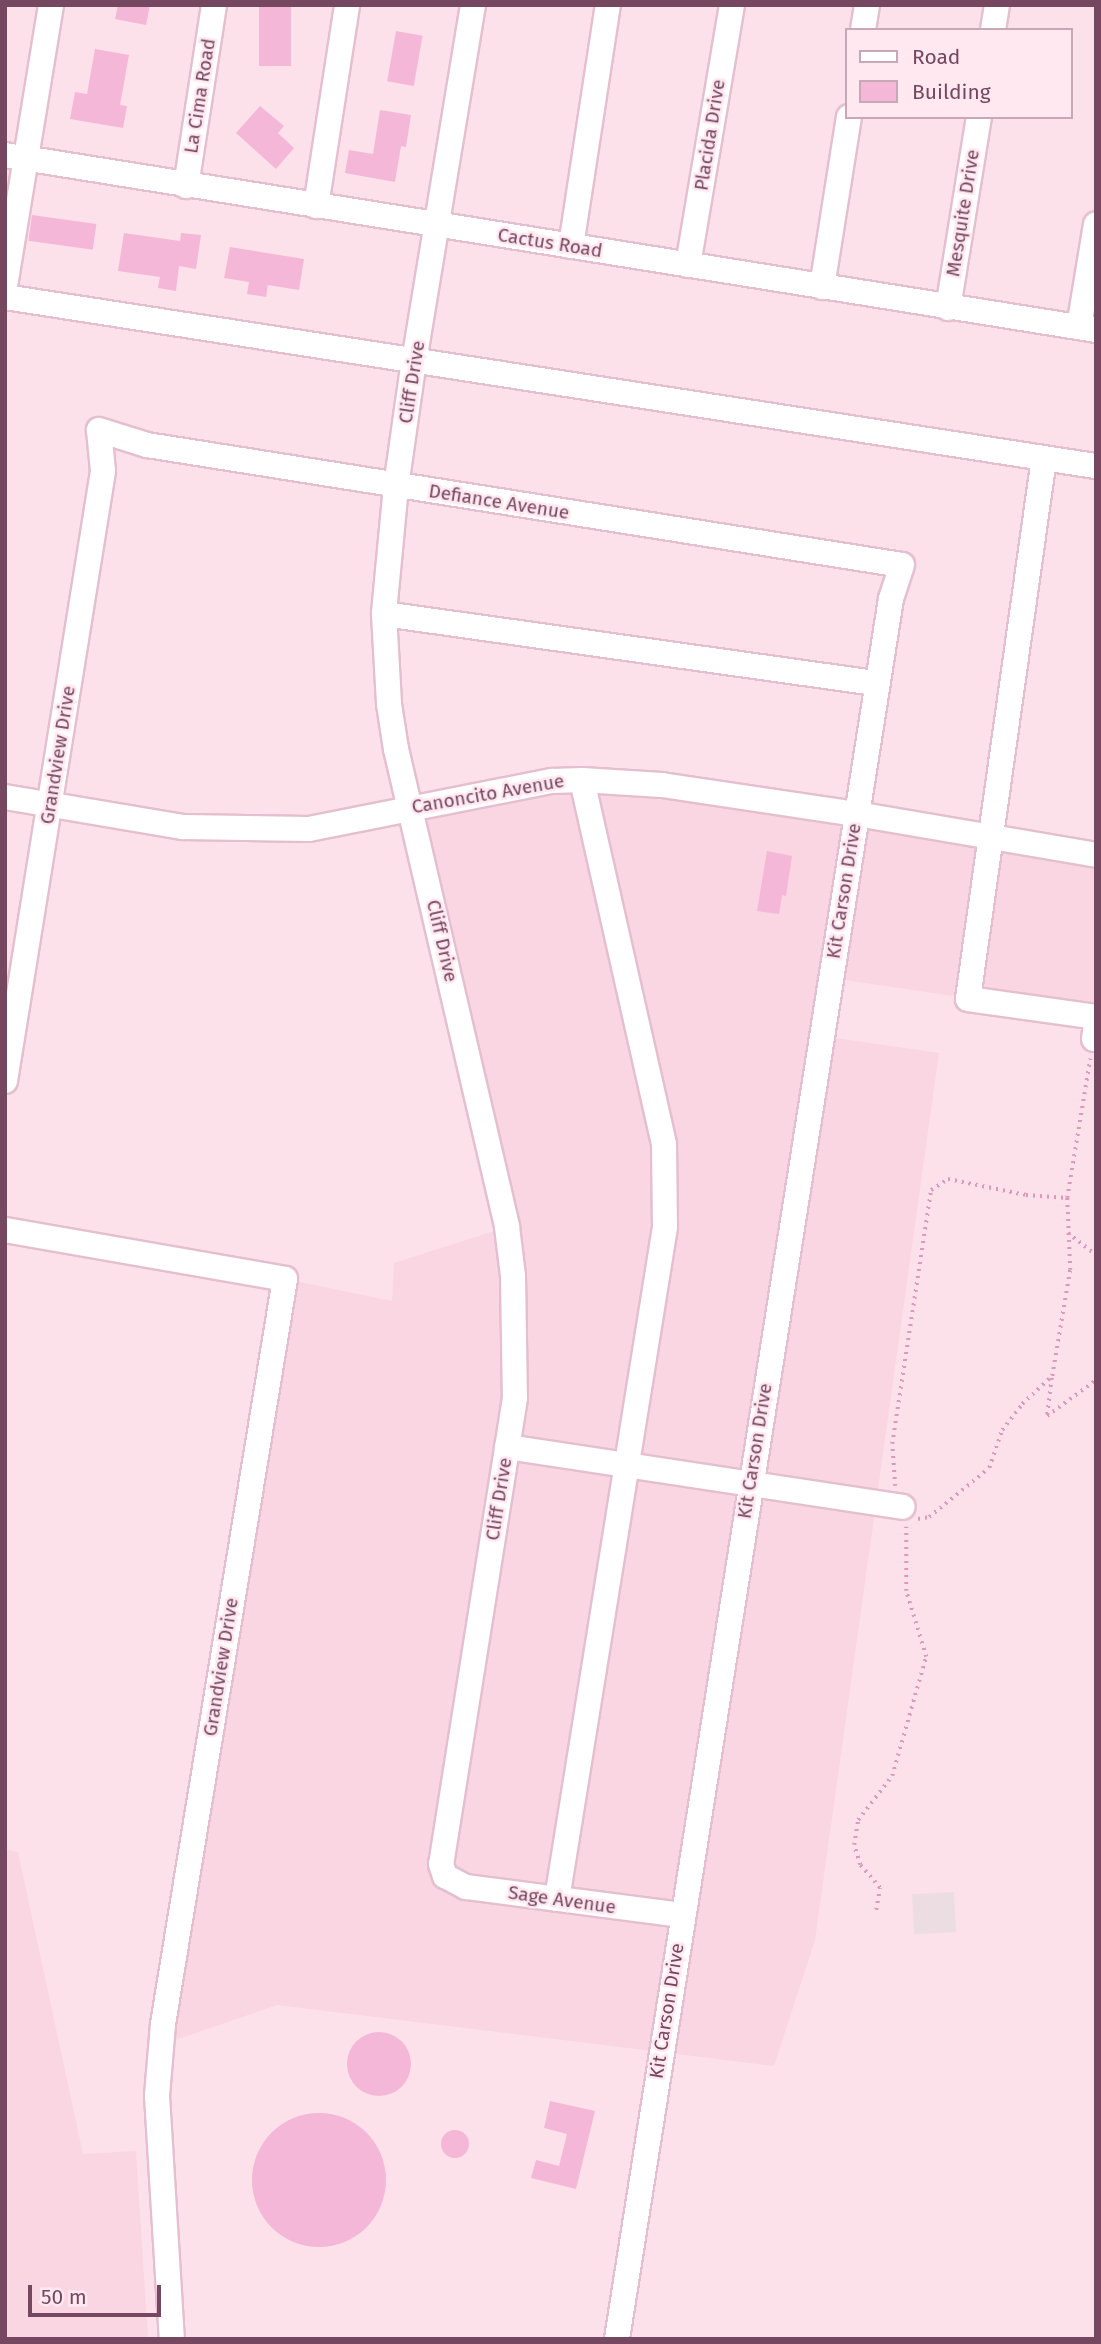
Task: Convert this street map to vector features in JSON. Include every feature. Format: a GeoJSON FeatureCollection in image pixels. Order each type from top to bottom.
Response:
{"type":"FeatureCollection","features":[{"type":"Feature","properties":{"kind":"street"},"geometry":{"type":"LineString","coordinates":[[5,286],[15,157],[51,5]]}},
{"type":"Feature","properties":{"kind":"street","name":"La Cima Road"},"geometry":{"type":"LineString","coordinates":[[186,186],[214,5]]}},
{"type":"Feature","properties":{"kind":"street"},"geometry":{"type":"LineString","coordinates":[[316,206],[347,5]]}},
{"type":"Feature","properties":{"kind":"street","name":"Cliff Drive"},"geometry":{"type":"LineString","coordinates":[[445,1876],[441,1864],[443,1845],[515,1398],[516,1341],[507,1227],[389,704],[384,614],[396,486],[414,360],[473,5]]}},
{"type":"Feature","properties":{"kind":"street"},"geometry":{"type":"LineString","coordinates":[[571,246],[608,5]]}},
{"type":"Feature","properties":{"kind":"street","name":"Placida Drive"},"geometry":{"type":"LineString","coordinates":[[688,265],[732,5]]}},
{"type":"Feature","properties":{"kind":"street"},"geometry":{"type":"LineString","coordinates":[[863,28],[867,5]]}},
{"type":"Feature","properties":{"kind":"street"},"geometry":{"type":"LineString","coordinates":[[993,28],[997,5]]}},
{"type":"Feature","properties":{"kind":"street"},"geometry":{"type":"LineString","coordinates":[[822,287],[849,119]]}},
{"type":"Feature","properties":{"kind":"street","name":"Mesquite Drive"},"geometry":{"type":"LineString","coordinates":[[948,308],[979,119]]}},
{"type":"Feature","properties":{"kind":"street","name":"Cactus Road"},"geometry":{"type":"LineString","coordinates":[[15,157],[1087,329]]}},
{"type":"Feature","properties":{"kind":"street"},"geometry":{"type":"LineString","coordinates":[[1087,329],[1096,224]]}},
{"type":"Feature","properties":{"kind":"street"},"geometry":{"type":"LineString","coordinates":[[5,296],[1096,466]]}},
{"type":"Feature","properties":{"kind":"street","name":"Defiance Avenue"},"geometry":{"type":"LineString","coordinates":[[99,430],[147,445],[902,565]]}},
{"type":"Feature","properties":{"kind":"street","name":"Grandview Drive"},"geometry":{"type":"LineString","coordinates":[[5,1081],[103,471],[99,430]]}},
{"type":"Feature","properties":{"kind":"street"},"geometry":{"type":"LineString","coordinates":[[1044,458],[968,999],[1095,1027]]}},
{"type":"Feature","properties":{"kind":"street","name":"Kit Carson Drive"},"geometry":{"type":"LineString","coordinates":[[617,2339],[681,1915],[877,683],[891,599],[902,565]]}},
{"type":"Feature","properties":{"kind":"street"},"geometry":{"type":"LineString","coordinates":[[384,614],[877,683]]}},
{"type":"Feature","properties":{"kind":"street"},"geometry":{"type":"LineString","coordinates":[[557,1899],[665,1227],[664,1144],[582,780]]}},
{"type":"Feature","properties":{"kind":"street","name":"Canoncito Avenue"},"geometry":{"type":"LineString","coordinates":[[5,797],[183,827],[309,828],[552,781],[582,780],[662,785],[856,814],[1096,855]]}},
{"type":"Feature","properties":{"kind":"street","name":"Grandview Drive"},"geometry":{"type":"LineString","coordinates":[[5,1230],[285,1279],[163,2024],[157,2096],[172,2339]]}},
{"type":"Feature","properties":{"kind":"street"},"geometry":{"type":"LineString","coordinates":[[507,1447],[902,1507]]}},
{"type":"Feature","properties":{"kind":"street","name":"Sage Avenue"},"geometry":{"type":"LineString","coordinates":[[445,1876],[466,1887],[681,1915]]}},
{"type":"Feature","properties":{"kind":"path"},"geometry":{"type":"LineString","coordinates":[[1095,1027],[1067,1198],[1070,1270],[1047,1416],[1096,1380]]}},
{"type":"Feature","properties":{"kind":"path"},"geometry":{"type":"LineString","coordinates":[[902,1507],[895,1491],[892,1444],[931,1190],[948,1179],[1026,1195],[1067,1198]]}},
{"type":"Feature","properties":{"kind":"path"},"geometry":{"type":"LineString","coordinates":[[1068,1233],[1096,1255]]}},
{"type":"Feature","properties":{"kind":"path"},"geometry":{"type":"LineString","coordinates":[[876,1910],[880,1888],[860,1865],[854,1845],[858,1820],[892,1776],[926,1657],[905,1591],[905,1521],[929,1517],[989,1468],[1002,1430],[1022,1404],[1052,1376]]}},
{"type":"Feature","properties":{"kind":"shaded area"},"geometry":{"type":"Polygon","coordinates":[[[552,781],[1096,850],[1096,1017],[831,978],[821,1036],[939,1053],[815,1940],[774,2066],[277,2005],[161,2045],[285,1279],[392,1301],[394,1263],[507,1227],[411,807],[552,781]]]}},
{"type":"Feature","properties":{"kind":"shaded area"},"geometry":{"type":"Polygon","coordinates":[[[5,1849],[18,1852],[83,2154],[136,2151],[148,2339],[5,2339],[5,1849]]]}},
{"type":"Feature","properties":{"kind":"shaded area"},"geometry":{"type":"Polygon","coordinates":[[[954,1892],[956,1932],[914,1934],[912,1894],[954,1892]]]}},
{"type":"Feature","properties":{"kind":"building"},"geometry":{"type":"Polygon","coordinates":[[[118,5],[150,5],[146,25],[115,19],[118,5]]]}},
{"type":"Feature","properties":{"kind":"building"},"geometry":{"type":"Polygon","coordinates":[[[259,5],[291,5],[291,66],[259,66],[259,5]]]}},
{"type":"Feature","properties":{"kind":"building"},"geometry":{"type":"Polygon","coordinates":[[[396,31],[423,36],[414,86],[387,81],[396,31]]]}},
{"type":"Feature","properties":{"kind":"building"},"geometry":{"type":"Polygon","coordinates":[[[95,49],[129,55],[120,105],[127,106],[123,128],[70,119],[75,92],[87,94],[95,49]]]}},
{"type":"Feature","properties":{"kind":"building"},"geometry":{"type":"Polygon","coordinates":[[[260,106],[284,126],[278,133],[294,148],[276,169],[236,133],[260,106]]]}},
{"type":"Feature","properties":{"kind":"building"},"geometry":{"type":"Polygon","coordinates":[[[380,110],[411,115],[406,147],[401,146],[395,182],[345,173],[349,150],[373,154],[380,110]]]}},
{"type":"Feature","properties":{"kind":"building"},"geometry":{"type":"Polygon","coordinates":[[[32,215],[96,224],[93,250],[28,241],[32,215]]]}},
{"type":"Feature","properties":{"kind":"building"},"geometry":{"type":"Polygon","coordinates":[[[124,233],[180,241],[181,233],[201,235],[196,269],[179,266],[176,291],[158,288],[160,277],[118,271],[124,233]]]}},
{"type":"Feature","properties":{"kind":"building"},"geometry":{"type":"Polygon","coordinates":[[[230,247],[304,259],[299,290],[268,285],[266,297],[247,294],[249,282],[224,278],[230,247]]]}},
{"type":"Feature","properties":{"kind":"building"},"geometry":{"type":"Polygon","coordinates":[[[767,851],[792,856],[786,896],[782,895],[779,914],[757,911],[767,851]]]}},
{"type":"Feature","properties":{"kind":"building"},"geometry":{"type":"Polygon","coordinates":[[[373,2032],[385,2032],[402,2041],[409,2052],[409,2076],[402,2087],[385,2096],[373,2096],[361,2091],[352,2082],[347,2070],[347,2058],[352,2046],[361,2037],[373,2032]]]}},
{"type":"Feature","properties":{"kind":"building"},"geometry":{"type":"Polygon","coordinates":[[[550,2101],[595,2111],[576,2189],[531,2178],[536,2160],[559,2166],[567,2134],[544,2128],[550,2101]]]}},
{"type":"Feature","properties":{"kind":"building"},"geometry":{"type":"Polygon","coordinates":[[[319,2113],[345,2118],[366,2133],[381,2154],[386,2180],[381,2206],[366,2227],[345,2242],[319,2247],[293,2242],[272,2227],[257,2206],[252,2180],[257,2154],[272,2133],[293,2118],[319,2113]]]}},
{"type":"Feature","properties":{"kind":"building"},"geometry":{"type":"Polygon","coordinates":[[[455,2130],[465,2134],[469,2144],[465,2154],[455,2158],[445,2154],[441,2144],[445,2134],[455,2130]]]}}]}
